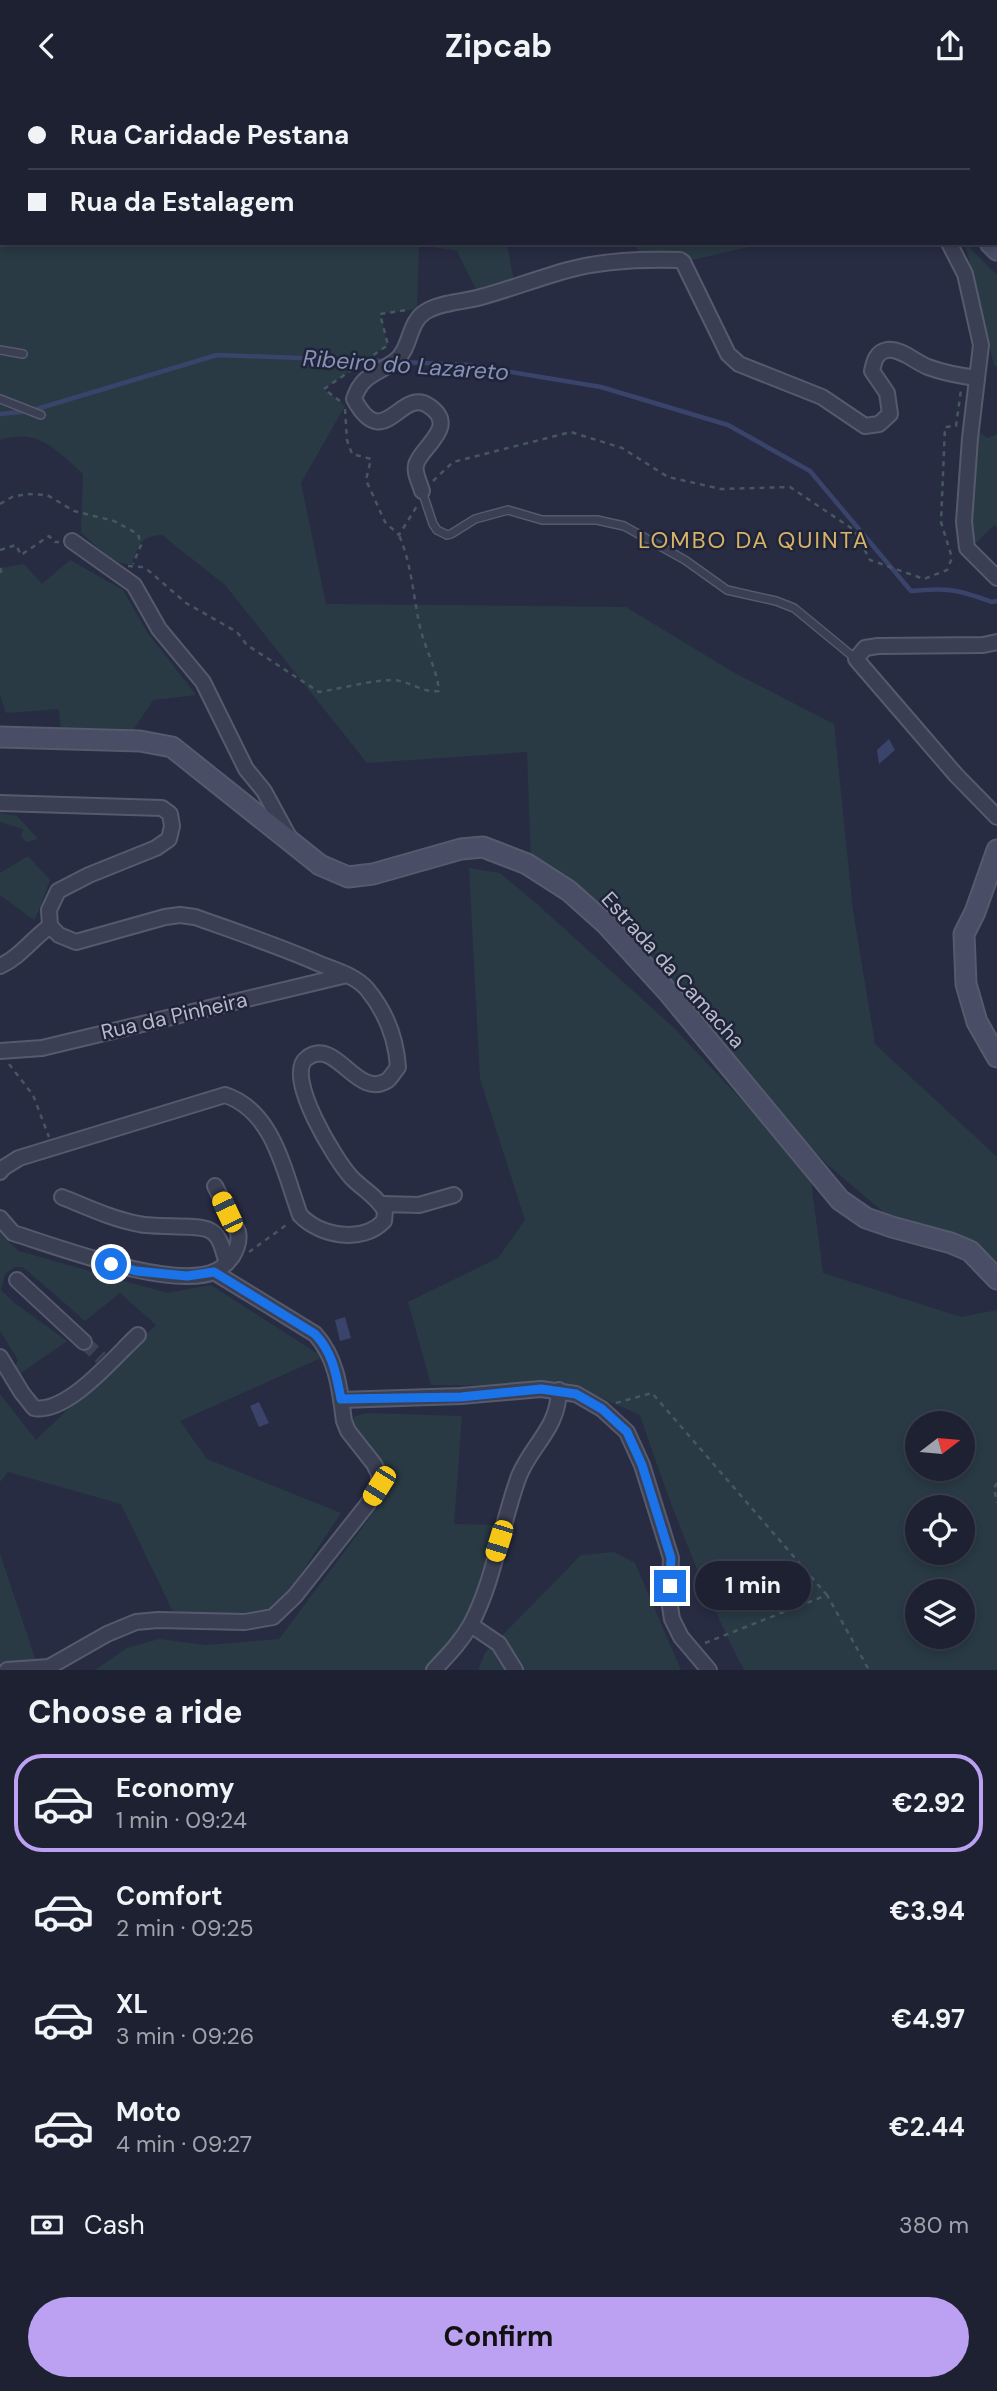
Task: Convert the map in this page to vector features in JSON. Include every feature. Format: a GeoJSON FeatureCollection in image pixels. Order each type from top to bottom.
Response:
{"type":"FeatureCollection","features":[{"type":"Feature","properties":{"kind":"street"},"geometry":{"type":"LineString","coordinates":[[950,245],[965,274],[981,345],[970,377],[970,438],[964,522],[967,548],[997,578]]}},
{"type":"Feature","properties":{"kind":"street"},"geometry":{"type":"LineString","coordinates":[[422,491],[416,464],[438,436],[440,426],[432,407],[425,403],[415,404],[379,423],[371,421],[354,400],[358,387],[369,376],[397,360],[404,351],[419,316],[428,310],[570,269],[620,261],[680,260],[728,354],[738,364],[822,397],[865,426],[879,424],[890,414],[887,393],[872,371],[877,355],[884,350],[898,351],[928,367],[970,377]]}},
{"type":"Feature","properties":{"kind":"street"},"geometry":{"type":"LineString","coordinates":[[72,541],[134,585],[159,629],[203,682],[246,769],[264,791],[293,844]]}},
{"type":"Feature","properties":{"kind":"street"},"geometry":{"type":"LineString","coordinates":[[122,577],[138,568]]}},
{"type":"Feature","properties":{"kind":"street"},"geometry":{"type":"LineString","coordinates":[[997,642],[983,645],[878,646],[865,648],[856,659],[956,775],[997,817]]}},
{"type":"Feature","properties":{"kind":"street","name":"Estrada da Camacha"},"geometry":{"type":"LineString","coordinates":[[0,737],[140,741],[172,747],[320,865],[348,877],[373,874],[461,849],[483,847],[527,864],[569,891],[607,925],[667,991],[840,1200],[866,1218],[970,1251],[997,1279]]}},
{"type":"Feature","properties":{"kind":"street"},"geometry":{"type":"LineString","coordinates":[[0,803],[162,808],[170,814],[172,827],[169,839],[156,848],[58,891],[49,910],[50,926],[59,935],[76,942],[180,915],[195,917],[285,949],[347,975],[366,988],[389,1023],[397,1047],[398,1067],[388,1080],[377,1084],[367,1083],[333,1057],[315,1054],[305,1058],[301,1065],[300,1079],[307,1104],[333,1152],[350,1176],[381,1203],[385,1211],[384,1221],[365,1233],[335,1234],[310,1226],[300,1215],[267,1127],[238,1100],[225,1095],[19,1159],[0,1172]]}},
{"type":"Feature","properties":{"kind":"street"},"geometry":{"type":"LineString","coordinates":[[997,850],[975,912],[964,934],[966,984],[977,1022],[997,1057]]}},
{"type":"Feature","properties":{"kind":"street"},"geometry":{"type":"LineString","coordinates":[[975,912],[997,892]]}},
{"type":"Feature","properties":{"kind":"street"},"geometry":{"type":"LineString","coordinates":[[0,965],[16,957],[50,926]]}},
{"type":"Feature","properties":{"kind":"street","name":"Rua da Pinheira"},"geometry":{"type":"LineString","coordinates":[[0,1051],[42,1048],[347,975]]}},
{"type":"Feature","properties":{"kind":"street"},"geometry":{"type":"LineString","coordinates":[[0,1218],[13,1233],[136,1271],[187,1276],[214,1272],[230,1259],[240,1239],[215,1186]]}},
{"type":"Feature","properties":{"kind":"street"},"geometry":{"type":"LineString","coordinates":[[381,1203],[419,1205],[454,1195]]}},
{"type":"Feature","properties":{"kind":"street"},"geometry":{"type":"LineString","coordinates":[[62,1197],[123,1221],[211,1230],[230,1259]]}},
{"type":"Feature","properties":{"kind":"street"},"geometry":{"type":"LineString","coordinates":[[7,1670],[49,1667],[136,1622],[245,1622],[273,1617],[295,1596],[379,1486],[379,1474],[374,1464],[348,1431],[333,1361],[326,1345],[315,1334],[214,1272]]}},
{"type":"Feature","properties":{"kind":"street"},"geometry":{"type":"LineString","coordinates":[[17,1280],[84,1342]]}},
{"type":"Feature","properties":{"kind":"street"},"geometry":{"type":"LineString","coordinates":[[0,1357],[34,1408],[43,1410],[82,1389],[104,1361],[138,1335]]}},
{"type":"Feature","properties":{"kind":"street"},"geometry":{"type":"LineString","coordinates":[[341,1399],[461,1397],[559,1390],[576,1394],[599,1408],[627,1432],[642,1465],[671,1558],[669,1600],[672,1619],[681,1637],[709,1670]]}},
{"type":"Feature","properties":{"kind":"street"},"geometry":{"type":"LineString","coordinates":[[434,1670],[459,1643],[479,1608],[520,1474],[551,1425],[559,1407],[559,1390]]}},
{"type":"Feature","properties":{"kind":"street"},"geometry":{"type":"LineString","coordinates":[[471,1625],[499,1644],[515,1670]]}},
{"type":"Feature","properties":{"kind":"lane"},"geometry":{"type":"LineString","coordinates":[[0,350],[23,354]]}},
{"type":"Feature","properties":{"kind":"lane"},"geometry":{"type":"LineString","coordinates":[[0,399],[41,415]]}},
{"type":"Feature","properties":{"kind":"lane"},"geometry":{"type":"LineString","coordinates":[[422,491],[433,524],[437,530],[447,535],[475,519],[508,510],[542,520],[597,520],[624,526],[685,560],[727,590],[794,608],[856,659]]}},
{"type":"Feature","properties":{"kind":"path"},"geometry":{"type":"LineString","coordinates":[[422,491],[453,462],[571,432],[622,448],[668,477],[721,489],[790,487],[854,530],[870,560],[924,579],[947,570],[952,558],[941,522],[945,427],[956,426],[970,377]]}},
{"type":"Feature","properties":{"kind":"path"},"geometry":{"type":"LineString","coordinates":[[0,504],[27,493],[47,495],[74,511],[114,521],[138,534],[141,545],[138,568],[186,603],[237,632],[247,645],[320,692],[393,680],[410,683],[426,692],[439,691],[438,679],[420,627],[413,578],[400,535]]}},
{"type":"Feature","properties":{"kind":"path"},"geometry":{"type":"LineString","coordinates":[[0,550],[16,545],[21,555]]}},
{"type":"Feature","properties":{"kind":"path"},"geometry":{"type":"LineString","coordinates":[[0,568],[0,574]]}},
{"type":"Feature","properties":{"kind":"path"},"geometry":{"type":"LineString","coordinates":[[8,1063],[33,1095],[53,1148]]}},
{"type":"Feature","properties":{"kind":"path"},"geometry":{"type":"LineString","coordinates":[[230,1259],[251,1252],[300,1215]]}},
{"type":"Feature","properties":{"kind":"path"},"geometry":{"type":"LineString","coordinates":[[599,1408],[652,1393],[827,1595],[869,1670]]}},
{"type":"Feature","properties":{"kind":"path"},"geometry":{"type":"LineString","coordinates":[[997,1483],[994,1488],[997,1503]]}},
{"type":"Feature","properties":{"kind":"path"},"geometry":{"type":"LineString","coordinates":[[691,1649],[827,1595]]}},
{"type":"Feature","properties":{"kind":"shaded area"},"geometry":{"type":"Polygon","coordinates":[[[0,245],[419,245],[417,309],[380,314],[388,345],[324,389],[345,406],[301,483],[326,604],[626,607],[733,672],[834,724],[853,911],[875,1044],[997,1157],[997,1265],[976,1243],[889,1217],[828,1165],[531,864],[527,752],[367,763],[225,585],[162,535],[144,540],[131,564],[111,558],[81,533],[83,474],[46,443],[26,437],[0,440],[0,245]]]}},
{"type":"Feature","properties":{"kind":"shaded area"},"geometry":{"type":"Polygon","coordinates":[[[419,245],[507,245],[515,287],[480,297],[457,251],[419,245]]]}},
{"type":"Feature","properties":{"kind":"shaded area"},"geometry":{"type":"Polygon","coordinates":[[[635,245],[757,245],[683,262],[644,259],[635,245]]]}},
{"type":"Feature","properties":{"kind":"shaded area"},"geometry":{"type":"Polygon","coordinates":[[[965,245],[997,275],[997,367],[994,365],[965,245]]]}},
{"type":"Feature","properties":{"kind":"shaded area"},"geometry":{"type":"Polygon","coordinates":[[[977,431],[988,438],[997,434],[997,527],[994,525],[976,543],[968,517],[977,431]]]}},
{"type":"Feature","properties":{"kind":"shaded area"},"geometry":{"type":"Polygon","coordinates":[[[70,560],[123,590],[147,632],[196,695],[153,700],[132,732],[61,730],[59,709],[6,713],[0,695],[0,568],[24,564],[42,584],[70,560]]]}},
{"type":"Feature","properties":{"kind":"shaded area"},"geometry":{"type":"Polygon","coordinates":[[[0,813],[17,816],[38,839],[27,842],[21,837],[23,829],[0,822],[0,813]]]}},
{"type":"Feature","properties":{"kind":"shaded area"},"geometry":{"type":"Polygon","coordinates":[[[28,856],[50,880],[34,920],[0,895],[0,873],[28,856]]]}},
{"type":"Feature","properties":{"kind":"shaded area"},"geometry":{"type":"Polygon","coordinates":[[[469,868],[500,873],[537,904],[673,1027],[810,1173],[823,1273],[961,1317],[997,1310],[997,1670],[744,1670],[687,1545],[640,1415],[574,1386],[431,1385],[408,1302],[498,1258],[525,1220],[480,1079],[469,868]]]}},
{"type":"Feature","properties":{"kind":"shaded area"},"geometry":{"type":"Polygon","coordinates":[[[0,1231],[19,1251],[167,1293],[211,1285],[323,1357],[180,1421],[207,1459],[341,1513],[272,1617],[176,1618],[121,1504],[8,1472],[0,1482],[0,1394],[36,1440],[156,1325],[120,1293],[85,1321],[23,1267],[15,1267],[5,1274],[1,1290],[67,1341],[18,1375],[13,1370],[18,1360],[0,1331],[0,1231]]]}},
{"type":"Feature","properties":{"kind":"shaded area"},"geometry":{"type":"Polygon","coordinates":[[[366,1413],[462,1416],[454,1524],[496,1525],[468,1619],[426,1670],[95,1670],[127,1648],[159,1639],[206,1645],[279,1639],[392,1488],[353,1428],[354,1417],[366,1413]]]}},
{"type":"Feature","properties":{"kind":"shaded area"},"geometry":{"type":"Polygon","coordinates":[[[614,1552],[635,1563],[681,1670],[478,1670],[485,1653],[581,1555],[614,1552]]]}},
{"type":"Feature","properties":{"kind":"shaded area"},"geometry":{"type":"Polygon","coordinates":[[[0,1554],[36,1661],[0,1663],[0,1554]]]}},
{"type":"Feature","properties":{"kind":"water"},"geometry":{"type":"Polygon","coordinates":[[[889,739],[895,750],[879,764],[877,750],[889,739]]]}},
{"type":"Feature","properties":{"kind":"water"},"geometry":{"type":"Polygon","coordinates":[[[345,1317],[351,1338],[340,1341],[335,1320],[345,1317]]]}},
{"type":"Feature","properties":{"kind":"water"},"geometry":{"type":"Polygon","coordinates":[[[259,1402],[269,1423],[259,1427],[250,1406],[259,1402]]]}},
{"type":"Feature","properties":{"kind":"waterway","name":"Ribeiro do Lazareto"},"geometry":{"type":"LineString","coordinates":[[0,414],[30,411],[217,355],[385,361]]}},
{"type":"Feature","properties":{"kind":"waterway","name":"Ribeiro do Lazareto"},"geometry":{"type":"LineString","coordinates":[[401,362],[469,365],[601,387],[728,425],[810,471],[911,591],[953,591],[997,601]]}},
{"type":"Feature","properties":{"kind":"tunnel"},"geometry":{"type":"LineString","coordinates":[[84,1342],[101,1358]]}},
{"type":"Feature","properties":{"kind":"district","name":"LOMBO DA QUINTA"},"geometry":{"type":"Point","coordinates":[754,540]}},
{"type":"Feature","properties":{"kind":"route"},"geometry":{"type":"LineString","coordinates":[[111,1264],[136,1271],[187,1276],[214,1272],[315,1334],[326,1345],[333,1361],[341,1399],[461,1397],[541,1389],[576,1394],[602,1409],[627,1432],[642,1465],[671,1558],[670,1586]]}}]}
